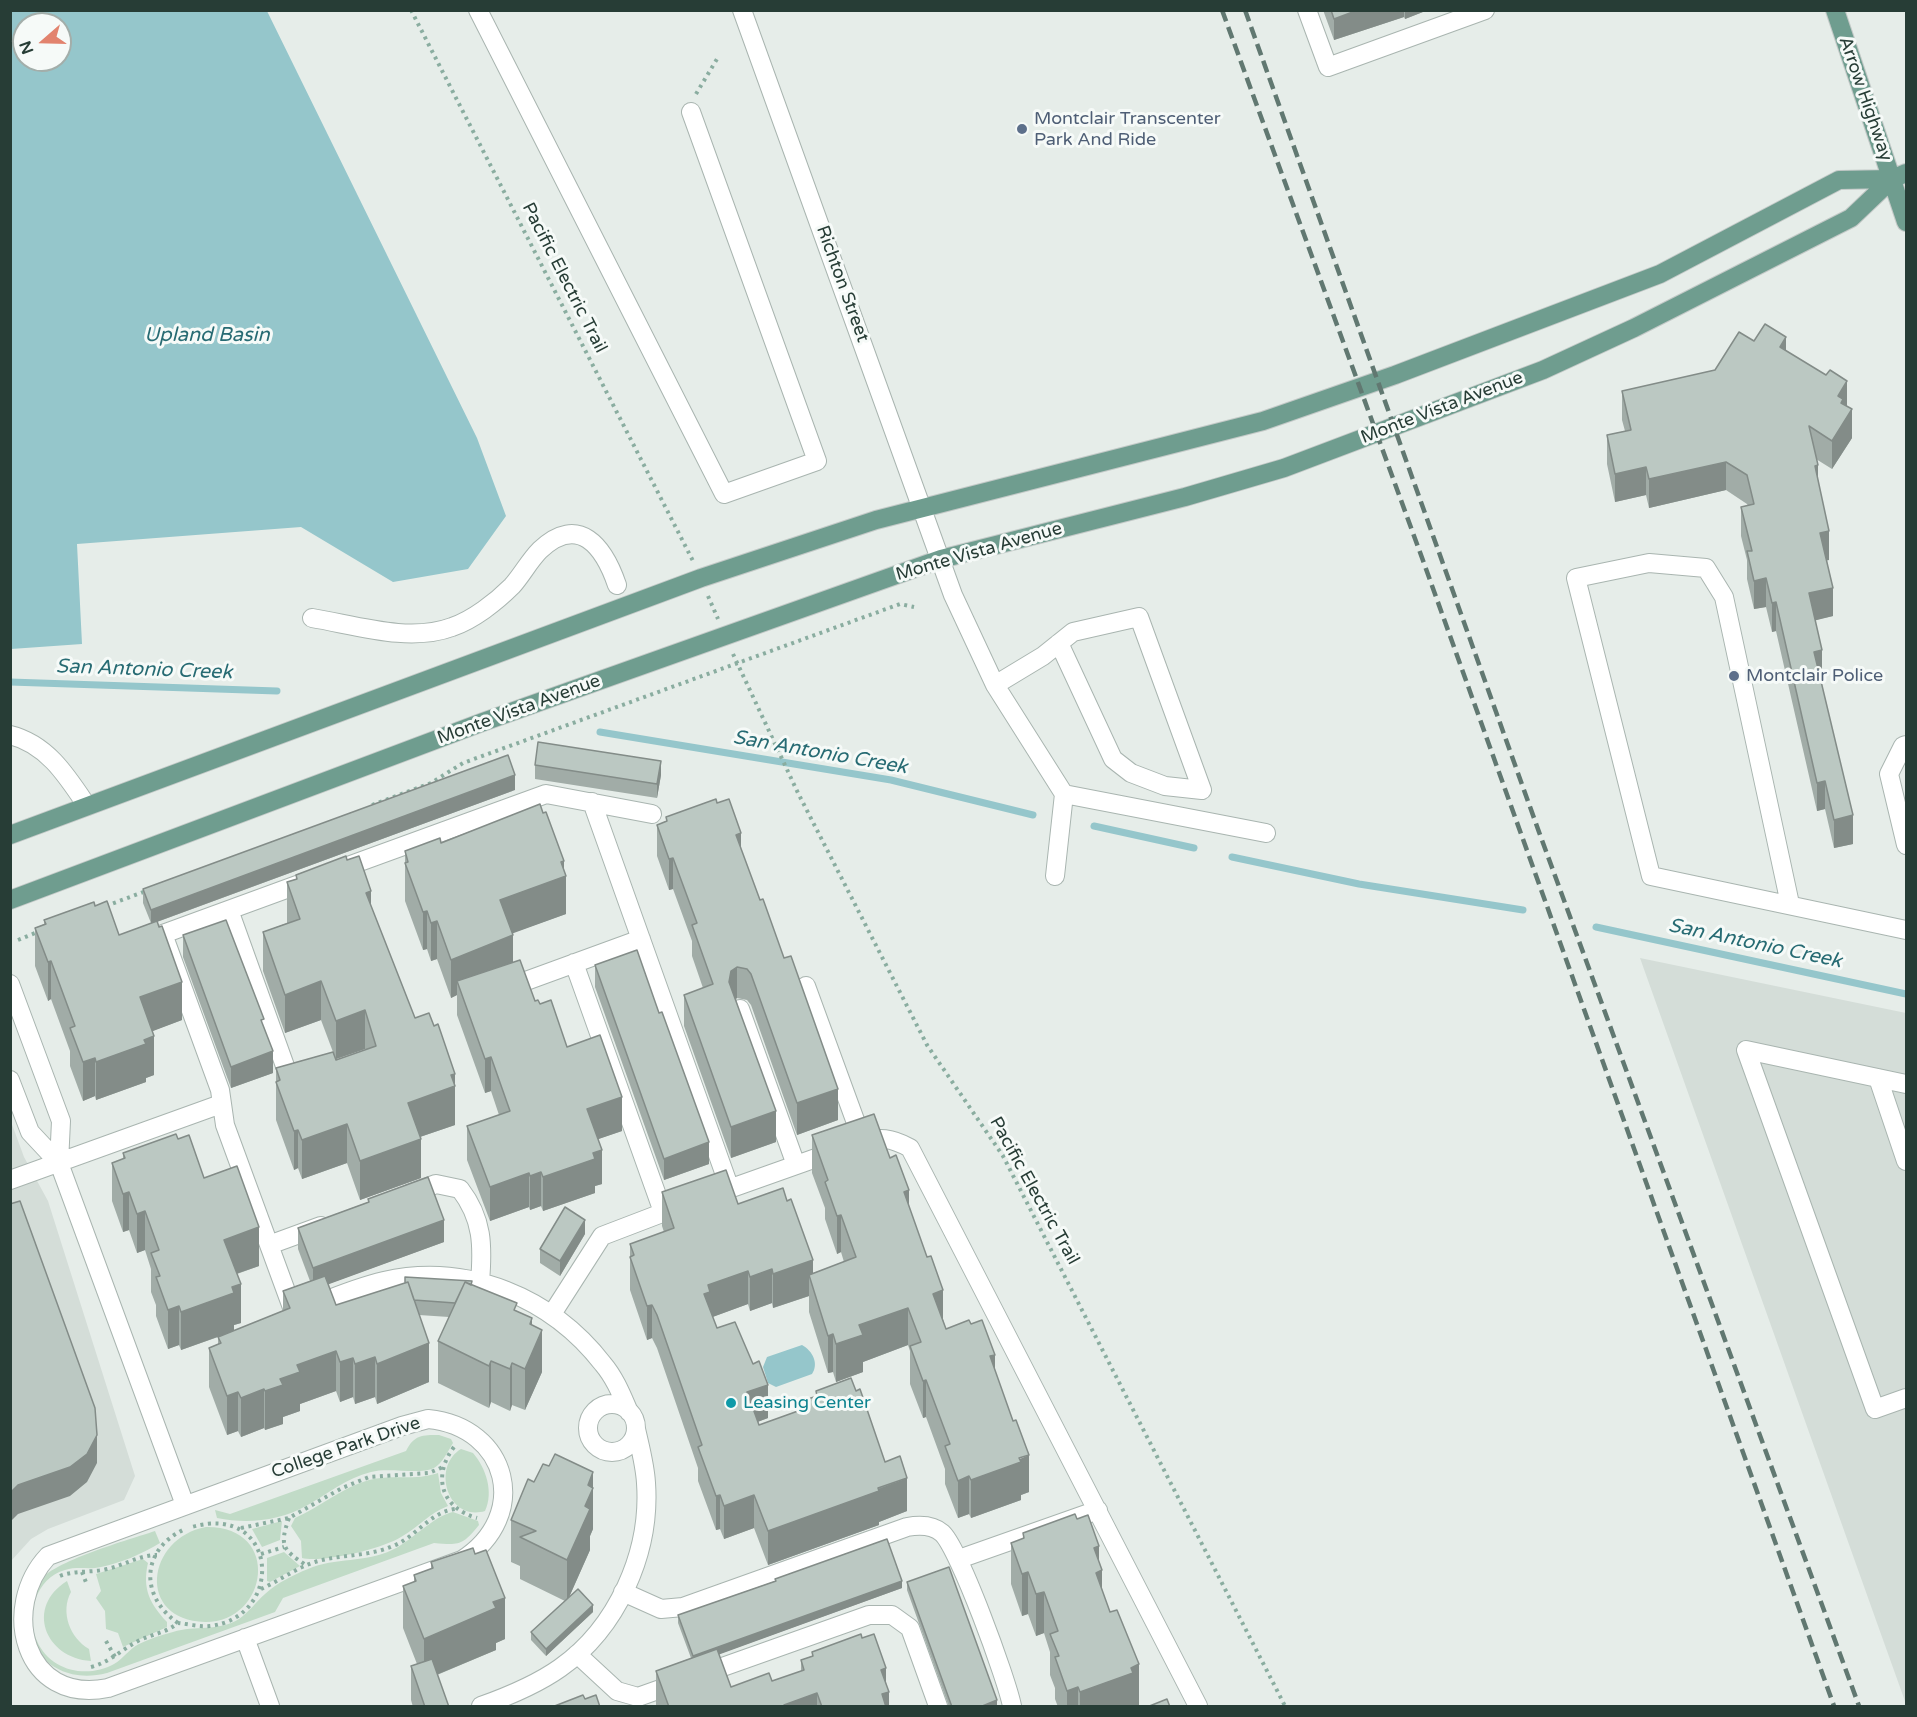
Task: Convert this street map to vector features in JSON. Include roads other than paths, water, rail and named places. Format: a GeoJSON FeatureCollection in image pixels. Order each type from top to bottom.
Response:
{"type":"FeatureCollection","features":[{"type":"Feature","properties":{"kind":"main road","name":"Arrow Highway"},"geometry":{"type":"LineString","coordinates":[[1835,10],[1899,176],[1906,222]]}},
{"type":"Feature","properties":{"kind":"main road"},"geometry":{"type":"LineString","coordinates":[[10,835],[701,578],[921,507],[1117,460],[1263,421],[1395,375],[1660,274],[1839,180],[1899,176]]}},
{"type":"Feature","properties":{"kind":"main road","name":"Monte Vista Avenue"},"geometry":{"type":"LineString","coordinates":[[10,900],[483,722],[941,559],[1185,497],[1284,468],[1544,370],[1634,328],[1851,218],[1899,176]]}},
{"type":"Feature","properties":{"kind":"street"},"geometry":{"type":"LineString","coordinates":[[478,10],[724,494],[817,460],[692,105]]}},
{"type":"Feature","properties":{"kind":"street","name":"Richton Street"},"geometry":{"type":"LineString","coordinates":[[742,10],[953,595],[995,685],[1064,794]]}},
{"type":"Feature","properties":{"kind":"street"},"geometry":{"type":"LineString","coordinates":[[1307,10],[1328,67],[1485,10]]}},
{"type":"Feature","properties":{"kind":"street"},"geometry":{"type":"LineString","coordinates":[[312,618],[396,632],[420,633],[452,627],[479,613],[512,586],[540,550],[560,537],[575,534],[592,539],[609,561],[617,585]]}},
{"type":"Feature","properties":{"kind":"street"},"geometry":{"type":"LineString","coordinates":[[1790,904],[1724,597],[1706,568],[1649,563],[1576,578],[1651,876],[1906,930]]}},
{"type":"Feature","properties":{"kind":"street"},"geometry":{"type":"LineString","coordinates":[[995,685],[1043,656],[1059,643],[1073,633],[1139,618],[1202,790],[1165,786],[1131,773],[1113,759],[1059,643]]}},
{"type":"Feature","properties":{"kind":"street"},"geometry":{"type":"LineString","coordinates":[[10,735],[38,746],[65,774],[87,806]]}},
{"type":"Feature","properties":{"kind":"street"},"geometry":{"type":"LineString","coordinates":[[1906,745],[1903,746],[1889,774],[1906,845]]}},
{"type":"Feature","properties":{"kind":"street"},"geometry":{"type":"LineString","coordinates":[[481,1707],[526,1689],[577,1654],[609,1618],[636,1562],[646,1515],[644,1462],[636,1429],[603,1363],[571,1328],[552,1314],[512,1292],[480,1282],[444,1277],[399,1278],[354,1290],[294,1313],[225,1125],[220,1090],[163,934],[536,796],[546,794],[592,801],[652,814]]}},
{"type":"Feature","properties":{"kind":"street"},"geometry":{"type":"LineString","coordinates":[[1055,876],[1064,794],[1266,832]]}},
{"type":"Feature","properties":{"kind":"street"},"geometry":{"type":"LineString","coordinates":[[592,801],[730,1189]]}},
{"type":"Feature","properties":{"kind":"street"},"geometry":{"type":"LineString","coordinates":[[229,910],[285,1066]]}},
{"type":"Feature","properties":{"kind":"street"},"geometry":{"type":"LineString","coordinates":[[491,993],[641,939]]}},
{"type":"Feature","properties":{"kind":"street"},"geometry":{"type":"LineString","coordinates":[[574,963],[663,1212]]}},
{"type":"Feature","properties":{"kind":"street"},"geometry":{"type":"LineString","coordinates":[[10,984],[62,1121],[59,1163]]}},
{"type":"Feature","properties":{"kind":"street"},"geometry":{"type":"LineString","coordinates":[[806,986],[862,1142]]}},
{"type":"Feature","properties":{"kind":"street"},"geometry":{"type":"LineString","coordinates":[[740,1009],[796,1165]]}},
{"type":"Feature","properties":{"kind":"street"},"geometry":{"type":"LineString","coordinates":[[1906,1084],[1746,1050],[1875,1409],[1906,1398]]}},
{"type":"Feature","properties":{"kind":"street"},"geometry":{"type":"LineString","coordinates":[[1878,1078],[1906,1161]]}},
{"type":"Feature","properties":{"kind":"street"},"geometry":{"type":"LineString","coordinates":[[10,1080],[30,1132],[59,1163],[184,1504]]}},
{"type":"Feature","properties":{"kind":"street"},"geometry":{"type":"LineString","coordinates":[[10,1180],[221,1104]]}},
{"type":"Feature","properties":{"kind":"street"},"geometry":{"type":"LineString","coordinates":[[552,1314],[602,1236],[663,1212],[862,1142],[880,1138],[896,1140],[910,1148],[1198,1707]]}},
{"type":"Feature","properties":{"kind":"street"},"geometry":{"type":"LineString","coordinates":[[392,1201],[436,1184],[460,1189],[471,1203],[482,1234],[480,1282]]}},
{"type":"Feature","properties":{"kind":"street"},"geometry":{"type":"LineString","coordinates":[[269,1245],[336,1221]]}},
{"type":"Feature","properties":{"kind":"street"},"geometry":{"type":"LineString","coordinates":[[629,1412],[613,1404],[595,1410],[587,1427],[589,1436],[601,1450],[620,1451],[628,1446],[636,1429]]}},
{"type":"Feature","properties":{"kind":"street","name":"College Park Drive"},"geometry":{"type":"LineString","coordinates":[[417,1421],[443,1421],[466,1430],[483,1444],[500,1468],[503,1494],[498,1523],[476,1551],[462,1560],[108,1688],[90,1692],[72,1690],[50,1682],[18,1658],[13,1628],[19,1592],[26,1577],[43,1560],[60,1551],[184,1504],[417,1421]]}},
{"type":"Feature","properties":{"kind":"street"},"geometry":{"type":"LineString","coordinates":[[959,1559],[1098,1510]]}},
{"type":"Feature","properties":{"kind":"street"},"geometry":{"type":"LineString","coordinates":[[623,1592],[661,1609],[683,1607],[917,1526],[940,1531],[959,1559],[1012,1707]]}},
{"type":"Feature","properties":{"kind":"street"},"geometry":{"type":"LineString","coordinates":[[577,1654],[617,1691],[638,1697],[869,1615],[892,1615],[910,1628],[938,1707]]}},
{"type":"Feature","properties":{"kind":"street"},"geometry":{"type":"LineString","coordinates":[[245,1638],[270,1707]]}},
{"type":"Feature","properties":{"kind":"water","name":"Upland Basin"},"geometry":{"type":"Polygon","coordinates":[[[11,10],[267,11],[477,438],[506,516],[468,569],[393,582],[301,527],[77,544],[82,644],[11,649],[11,10]]]}},
{"type":"Feature","properties":{"kind":"water"},"geometry":{"type":"Polygon","coordinates":[[[802,1345],[814,1358],[815,1366],[812,1374],[776,1387],[768,1383],[763,1367],[767,1357],[802,1345]]]}},
{"type":"Feature","properties":{"kind":"waterway","name":"San Antonio Creek"},"geometry":{"type":"LineString","coordinates":[[10,682],[277,691]]}},
{"type":"Feature","properties":{"kind":"waterway","name":"San Antonio Creek"},"geometry":{"type":"LineString","coordinates":[[600,732],[891,780],[1033,815]]}},
{"type":"Feature","properties":{"kind":"waterway","name":"San Antonio Creek"},"geometry":{"type":"LineString","coordinates":[[1094,826],[1194,848]]}},
{"type":"Feature","properties":{"kind":"waterway","name":"San Antonio Creek"},"geometry":{"type":"LineString","coordinates":[[1232,857],[1359,884],[1523,910]]}},
{"type":"Feature","properties":{"kind":"waterway","name":"San Antonio Creek"},"geometry":{"type":"LineString","coordinates":[[1596,927],[1906,994]]}},
{"type":"Feature","properties":{"kind":"railway"},"geometry":{"type":"LineString","coordinates":[[1222,10],[1421,555],[1834,1706]]}},
{"type":"Feature","properties":{"kind":"railway"},"geometry":{"type":"LineString","coordinates":[[1245,10],[1539,832],[1859,1706]]}},
{"type":"Feature","properties":{"kind":"place","name":"Montclair Transcenter Park And Ride"},"geometry":{"type":"Point","coordinates":[1022,129]}},
{"type":"Feature","properties":{"kind":"place","name":"Montclair Police"},"geometry":{"type":"Point","coordinates":[1734,676]}},
{"type":"Feature","properties":{"kind":"place","name":"Leasing Center"},"geometry":{"type":"Point","coordinates":[731,1403]}}]}
